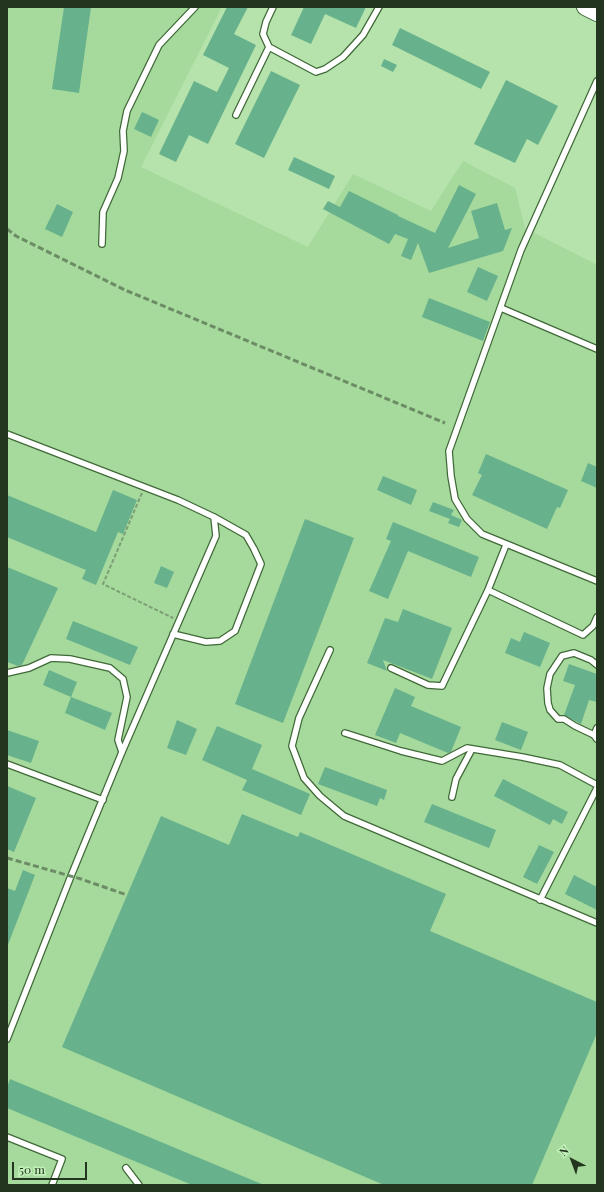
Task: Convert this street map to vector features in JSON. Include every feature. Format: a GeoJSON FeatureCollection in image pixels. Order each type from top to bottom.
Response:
{"type":"FeatureCollection","features":[{"type":"Feature","properties":{"kind":"main road"},"geometry":{"type":"LineString","coordinates":[[585,7],[597,13]]}},
{"type":"Feature","properties":{"kind":"lane"},"geometry":{"type":"LineString","coordinates":[[102,244],[103,212],[119,171],[124,151],[123,131],[128,111],[160,45],[195,7]]}},
{"type":"Feature","properties":{"kind":"lane"},"geometry":{"type":"LineString","coordinates":[[273,7],[266,22],[263,34],[269,47],[316,72],[325,70],[343,57],[363,35],[379,7]]}},
{"type":"Feature","properties":{"kind":"lane"},"geometry":{"type":"LineString","coordinates":[[236,115],[269,47]]}},
{"type":"Feature","properties":{"kind":"lane"},"geometry":{"type":"LineString","coordinates":[[597,81],[521,250],[449,451],[455,499],[467,519],[482,534],[597,581]]}},
{"type":"Feature","properties":{"kind":"lane"},"geometry":{"type":"LineString","coordinates":[[501,308],[597,349]]}},
{"type":"Feature","properties":{"kind":"lane"},"geometry":{"type":"LineString","coordinates":[[7,434],[178,500],[214,517],[246,535],[261,564],[234,630],[220,641],[206,642],[173,634]]}},
{"type":"Feature","properties":{"kind":"lane"},"geometry":{"type":"LineString","coordinates":[[7,1039],[70,876],[178,621],[216,536],[214,517]]}},
{"type":"Feature","properties":{"kind":"lane"},"geometry":{"type":"LineString","coordinates":[[391,668],[428,685],[442,686],[488,590],[506,545]]}},
{"type":"Feature","properties":{"kind":"lane"},"geometry":{"type":"LineString","coordinates":[[488,590],[583,635],[593,626],[597,617]]}},
{"type":"Feature","properties":{"kind":"lane"},"geometry":{"type":"LineString","coordinates":[[330,650],[299,718],[292,746],[304,778],[320,796],[344,816],[597,923]]}},
{"type":"Feature","properties":{"kind":"lane"},"geometry":{"type":"LineString","coordinates":[[597,665],[591,660],[574,654],[562,656],[550,674],[547,688],[550,710],[558,719],[564,719],[596,737],[597,728]]}},
{"type":"Feature","properties":{"kind":"lane"},"geometry":{"type":"LineString","coordinates":[[7,673],[29,668],[52,658],[70,659],[110,668],[123,680],[127,697],[118,740],[122,752]]}},
{"type":"Feature","properties":{"kind":"lane"},"geometry":{"type":"LineString","coordinates":[[345,733],[401,751],[442,761],[467,748],[560,765],[597,787],[540,900]]}},
{"type":"Feature","properties":{"kind":"lane"},"geometry":{"type":"LineString","coordinates":[[452,797],[456,779],[472,749]]}},
{"type":"Feature","properties":{"kind":"lane"},"geometry":{"type":"LineString","coordinates":[[7,764],[103,800]]}},
{"type":"Feature","properties":{"kind":"lane"},"geometry":{"type":"LineString","coordinates":[[7,1137],[62,1159],[52,1185]]}},
{"type":"Feature","properties":{"kind":"lane"},"geometry":{"type":"LineString","coordinates":[[126,1168],[138,1185]]}},
{"type":"Feature","properties":{"kind":"path"},"geometry":{"type":"LineString","coordinates":[[144,488],[103,584],[178,621]]}},
{"type":"Feature","properties":{"kind":"shaded area"},"geometry":{"type":"Polygon","coordinates":[[[7,7],[222,7],[141,167],[308,247],[353,174],[431,211],[463,161],[515,188],[525,228],[597,265],[597,1185],[7,1185],[7,7]]]}},
{"type":"Feature","properties":{"kind":"building"},"geometry":{"type":"Polygon","coordinates":[[[64,7],[91,7],[79,93],[52,89],[64,7]]]}},
{"type":"Feature","properties":{"kind":"building"},"geometry":{"type":"Polygon","coordinates":[[[227,7],[248,7],[234,34],[256,45],[208,144],[189,135],[176,162],[159,154],[194,81],[217,92],[229,68],[203,55],[227,7]]]}},
{"type":"Feature","properties":{"kind":"building"},"geometry":{"type":"Polygon","coordinates":[[[304,7],[366,7],[356,28],[325,14],[311,44],[291,35],[304,7]]]}},
{"type":"Feature","properties":{"kind":"building"},"geometry":{"type":"Polygon","coordinates":[[[400,28],[490,72],[481,89],[392,45],[400,28]]]}},
{"type":"Feature","properties":{"kind":"building"},"geometry":{"type":"Polygon","coordinates":[[[384,59],[397,65],[393,72],[381,66],[384,59]]]}},
{"type":"Feature","properties":{"kind":"building"},"geometry":{"type":"Polygon","coordinates":[[[271,71],[300,85],[264,158],[235,144],[271,71]]]}},
{"type":"Feature","properties":{"kind":"building"},"geometry":{"type":"Polygon","coordinates":[[[506,80],[558,106],[538,145],[527,139],[515,163],[474,144],[506,80]]]}},
{"type":"Feature","properties":{"kind":"building"},"geometry":{"type":"Polygon","coordinates":[[[142,112],[159,120],[151,137],[134,129],[142,112]]]}},
{"type":"Feature","properties":{"kind":"building"},"geometry":{"type":"Polygon","coordinates":[[[294,157],[335,176],[329,189],[288,170],[294,157]]]}},
{"type":"Feature","properties":{"kind":"building"},"geometry":{"type":"Polygon","coordinates":[[[459,185],[476,194],[448,248],[479,238],[471,211],[497,203],[505,230],[512,228],[503,251],[429,273],[418,243],[411,260],[401,256],[408,239],[395,234],[389,244],[323,209],[328,201],[340,207],[349,191],[435,233],[459,185]]]}},
{"type":"Feature","properties":{"kind":"building"},"geometry":{"type":"Polygon","coordinates":[[[57,204],[73,212],[62,237],[45,229],[57,204]]]}},
{"type":"Feature","properties":{"kind":"building"},"geometry":{"type":"Polygon","coordinates":[[[478,267],[498,276],[487,301],[467,292],[478,267]]]}},
{"type":"Feature","properties":{"kind":"building"},"geometry":{"type":"Polygon","coordinates":[[[429,298],[490,322],[483,341],[422,317],[429,298]]]}},
{"type":"Feature","properties":{"kind":"building"},"geometry":{"type":"Polygon","coordinates":[[[486,454],[568,490],[560,508],[557,507],[547,529],[472,495],[482,475],[478,473],[486,454]]]}},
{"type":"Feature","properties":{"kind":"building"},"geometry":{"type":"Polygon","coordinates":[[[588,463],[597,467],[597,488],[581,481],[588,463]]]}},
{"type":"Feature","properties":{"kind":"building"},"geometry":{"type":"Polygon","coordinates":[[[383,476],[417,490],[411,505],[377,490],[383,476]]]}},
{"type":"Feature","properties":{"kind":"building"},"geometry":{"type":"Polygon","coordinates":[[[113,490],[137,500],[123,534],[118,532],[96,585],[82,579],[86,570],[7,537],[7,495],[96,532],[113,490]]]}},
{"type":"Feature","properties":{"kind":"building"},"geometry":{"type":"Polygon","coordinates":[[[433,502],[454,510],[451,515],[462,520],[459,527],[448,523],[450,519],[429,511],[433,502]]]}},
{"type":"Feature","properties":{"kind":"building"},"geometry":{"type":"Polygon","coordinates":[[[305,519],[354,538],[283,723],[235,704],[305,519]]]}},
{"type":"Feature","properties":{"kind":"building"},"geometry":{"type":"Polygon","coordinates":[[[393,522],[479,557],[471,577],[408,551],[388,599],[369,591],[391,541],[386,539],[393,522]]]}},
{"type":"Feature","properties":{"kind":"building"},"geometry":{"type":"Polygon","coordinates":[[[161,566],[174,572],[167,588],[154,583],[161,566]]]}},
{"type":"Feature","properties":{"kind":"building"},"geometry":{"type":"Polygon","coordinates":[[[7,567],[58,588],[22,665],[18,666],[7,662],[7,567]]]}},
{"type":"Feature","properties":{"kind":"building"},"geometry":{"type":"Polygon","coordinates":[[[403,609],[452,628],[432,679],[383,660],[387,671],[367,663],[385,618],[398,622],[403,609]]]}},
{"type":"Feature","properties":{"kind":"building"},"geometry":{"type":"Polygon","coordinates":[[[73,621],[138,647],[130,665],[66,639],[73,621]]]}},
{"type":"Feature","properties":{"kind":"building"},"geometry":{"type":"Polygon","coordinates":[[[524,632],[550,643],[540,667],[505,653],[511,638],[520,642],[524,632]]]}},
{"type":"Feature","properties":{"kind":"building"},"geometry":{"type":"Polygon","coordinates":[[[569,664],[597,674],[597,702],[589,700],[581,724],[564,715],[575,685],[563,681],[569,664]]]}},
{"type":"Feature","properties":{"kind":"building"},"geometry":{"type":"Polygon","coordinates":[[[49,670],[77,682],[71,697],[43,685],[49,670]]]}},
{"type":"Feature","properties":{"kind":"building"},"geometry":{"type":"Polygon","coordinates":[[[395,688],[415,697],[411,706],[461,727],[451,752],[448,753],[400,733],[396,743],[375,735],[395,688]]]}},
{"type":"Feature","properties":{"kind":"building"},"geometry":{"type":"Polygon","coordinates":[[[71,697],[112,713],[105,730],[65,713],[71,697]]]}},
{"type":"Feature","properties":{"kind":"building"},"geometry":{"type":"Polygon","coordinates":[[[177,720],[197,729],[186,755],[167,748],[177,720]]]}},
{"type":"Feature","properties":{"kind":"building"},"geometry":{"type":"Polygon","coordinates":[[[502,722],[528,732],[521,750],[495,740],[502,722]]]}},
{"type":"Feature","properties":{"kind":"building"},"geometry":{"type":"Polygon","coordinates":[[[217,726],[262,745],[252,769],[310,794],[301,815],[242,790],[247,780],[202,760],[217,726]]]}},
{"type":"Feature","properties":{"kind":"building"},"geometry":{"type":"Polygon","coordinates":[[[7,730],[39,741],[31,763],[7,755],[7,730]]]}},
{"type":"Feature","properties":{"kind":"building"},"geometry":{"type":"Polygon","coordinates":[[[325,767],[387,790],[384,800],[380,798],[377,806],[318,784],[325,767]]]}},
{"type":"Feature","properties":{"kind":"building"},"geometry":{"type":"Polygon","coordinates":[[[503,779],[568,812],[562,824],[553,819],[550,825],[494,796],[503,779]]]}},
{"type":"Feature","properties":{"kind":"building"},"geometry":{"type":"Polygon","coordinates":[[[7,786],[36,798],[14,852],[7,849],[7,786]]]}},
{"type":"Feature","properties":{"kind":"building"},"geometry":{"type":"Polygon","coordinates":[[[432,804],[496,830],[489,848],[424,822],[432,804]]]}},
{"type":"Feature","properties":{"kind":"building"},"geometry":{"type":"Polygon","coordinates":[[[242,814],[298,837],[300,832],[446,894],[430,931],[597,1002],[597,1033],[532,1185],[384,1185],[62,1047],[161,816],[229,845],[242,814]]]}},
{"type":"Feature","properties":{"kind":"building"},"geometry":{"type":"Polygon","coordinates":[[[539,845],[554,852],[537,884],[523,877],[539,845]]]}},
{"type":"Feature","properties":{"kind":"building"},"geometry":{"type":"Polygon","coordinates":[[[23,870],[35,875],[7,947],[7,888],[15,891],[23,870]]]}},
{"type":"Feature","properties":{"kind":"building"},"geometry":{"type":"Polygon","coordinates":[[[574,875],[597,887],[597,910],[565,894],[574,875]]]}},
{"type":"Feature","properties":{"kind":"building"},"geometry":{"type":"Polygon","coordinates":[[[10,1079],[264,1185],[192,1185],[7,1108],[7,1088],[10,1079]]]}},
{"type":"Feature","properties":{"kind":"railway"},"geometry":{"type":"LineString","coordinates":[[7,229],[16,236],[125,290],[445,423]]}},
{"type":"Feature","properties":{"kind":"railway"},"geometry":{"type":"LineString","coordinates":[[7,858],[81,879],[127,895]]}}]}
